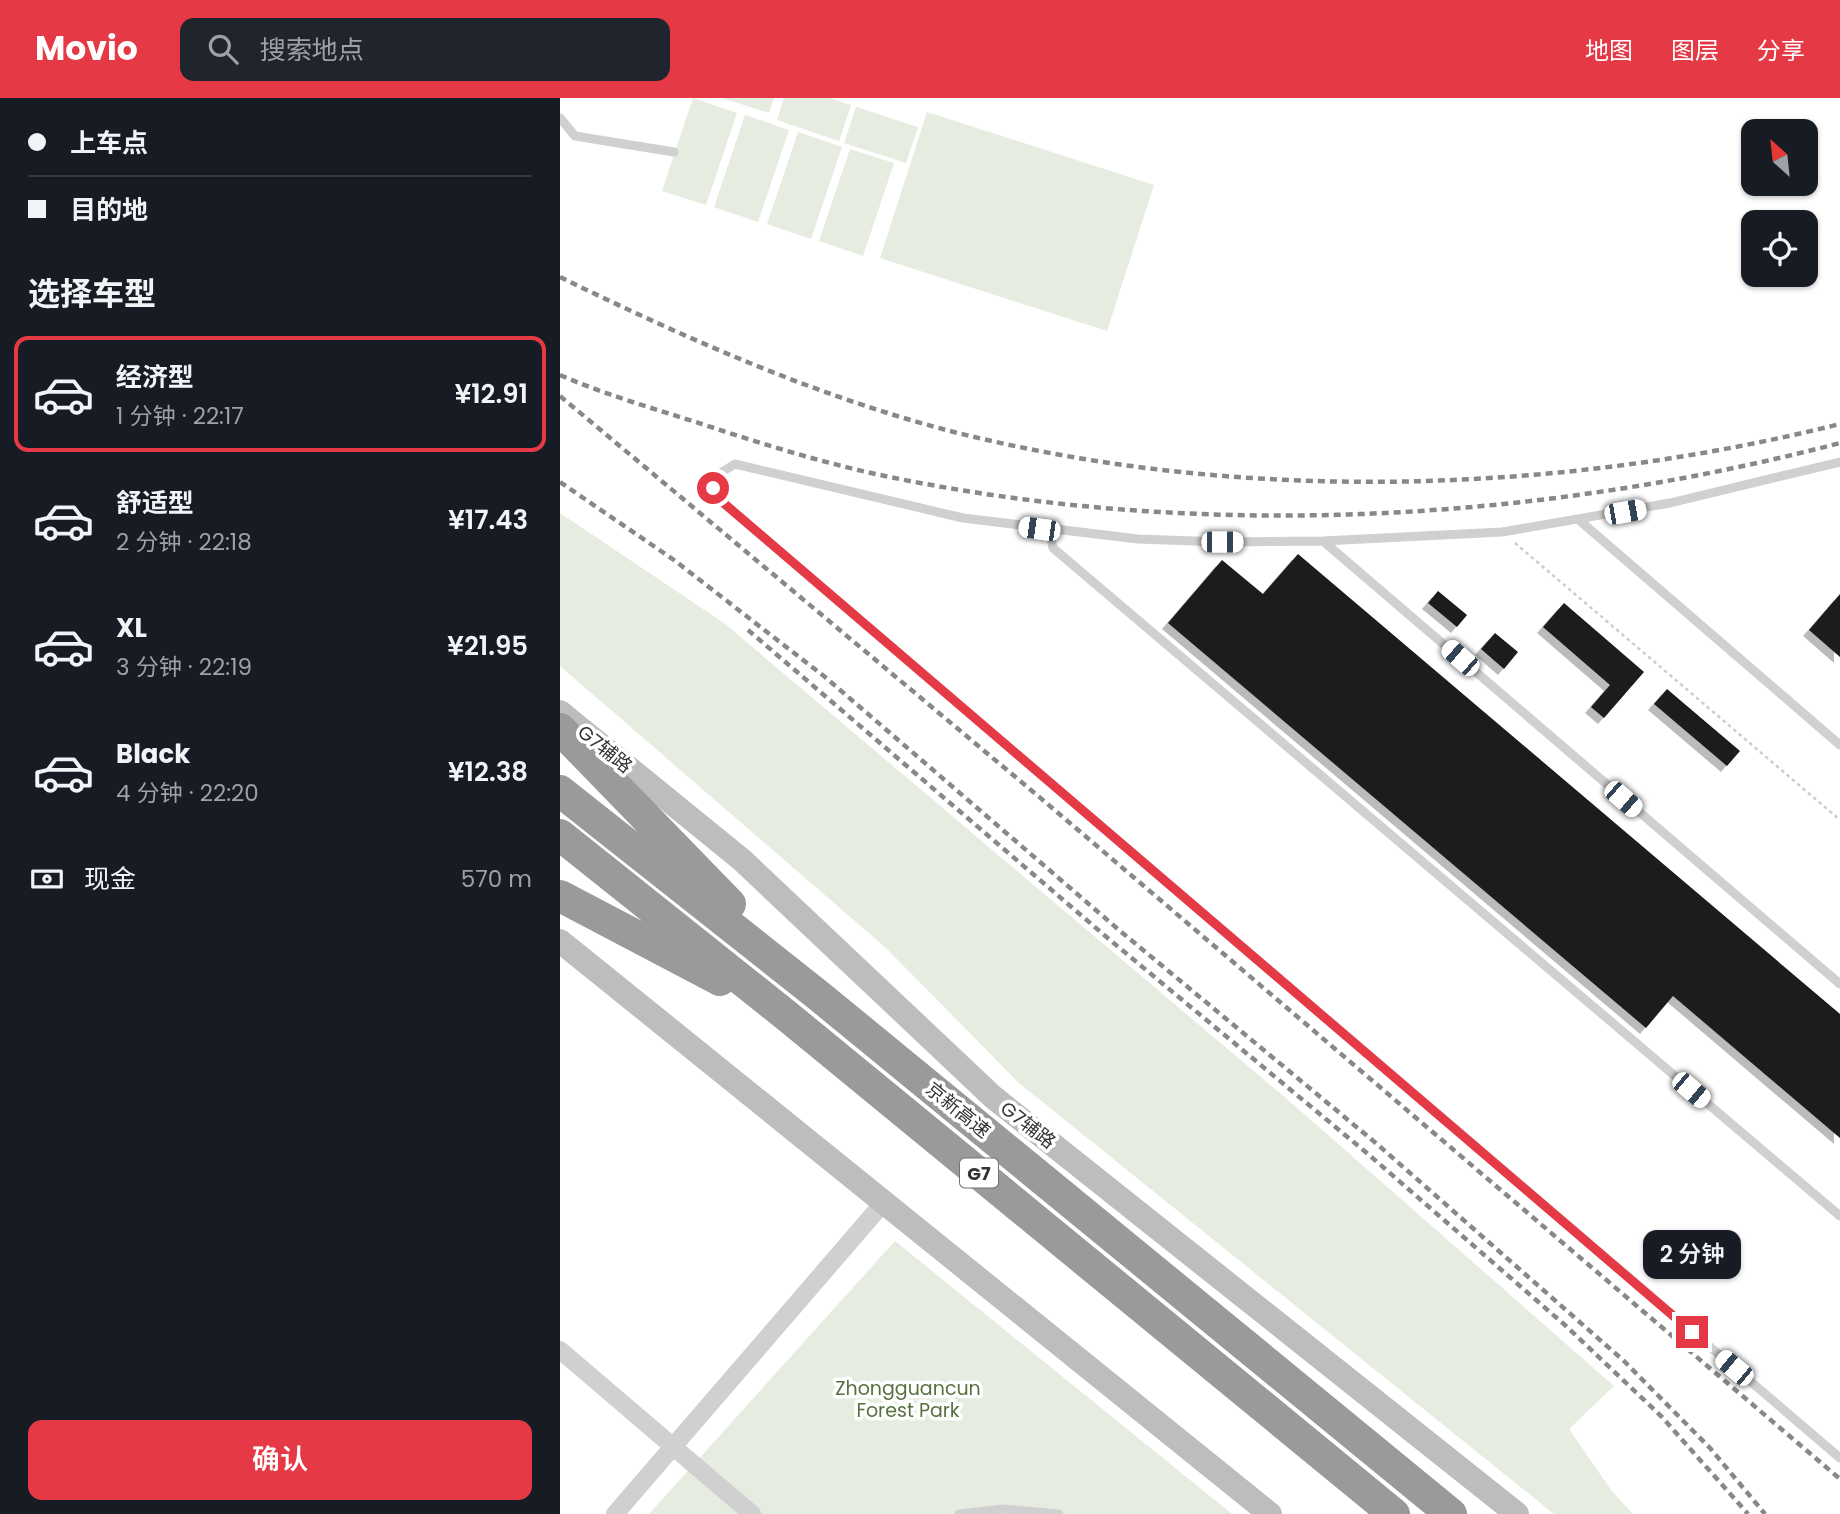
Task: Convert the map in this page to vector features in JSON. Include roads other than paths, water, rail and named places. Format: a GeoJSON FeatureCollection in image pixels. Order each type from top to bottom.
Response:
{"type":"FeatureCollection","features":[{"type":"Feature","properties":{"kind":"highway"},"geometry":{"type":"LineString","coordinates":[[560,729],[819,996]]}},
{"type":"Feature","properties":{"kind":"highway","name":"京新高速"},"geometry":{"type":"LineString","coordinates":[[560,791],[819,996],[1451,1514]]}},
{"type":"Feature","properties":{"kind":"highway","name":"京新高速"},"geometry":{"type":"LineString","coordinates":[[560,835],[788,1016],[1394,1514]]}},
{"type":"Feature","properties":{"kind":"highway"},"geometry":{"type":"LineString","coordinates":[[560,896],[788,1016]]}},
{"type":"Feature","properties":{"kind":"street","name":"G7辅路"},"geometry":{"type":"LineString","coordinates":[[560,712],[742,860],[993,1097],[1517,1514]]}},
{"type":"Feature","properties":{"kind":"street"},"geometry":{"type":"LineString","coordinates":[[560,941],[1270,1514]]}},
{"type":"Feature","properties":{"kind":"street"},"geometry":{"type":"LineString","coordinates":[[615,1514],[884,1202]]}},
{"type":"Feature","properties":{"kind":"street"},"geometry":{"type":"LineString","coordinates":[[560,1350],[752,1514]]}},
{"type":"Feature","properties":{"kind":"lane"},"geometry":{"type":"LineString","coordinates":[[560,118],[575,136],[674,152]]}},
{"type":"Feature","properties":{"kind":"lane"},"geometry":{"type":"LineString","coordinates":[[1840,462],[1769,481],[1579,520],[1502,532],[1323,541],[1138,539],[1049,530],[963,518],[884,502],[735,464],[714,477],[713,488],[730,509],[1840,1458]]}},
{"type":"Feature","properties":{"kind":"lane"},"geometry":{"type":"LineString","coordinates":[[1579,520],[1840,745]]}},
{"type":"Feature","properties":{"kind":"lane"},"geometry":{"type":"LineString","coordinates":[[1049,530],[1053,548],[1840,1216]]}},
{"type":"Feature","properties":{"kind":"lane"},"geometry":{"type":"LineString","coordinates":[[1323,541],[1840,984]]}},
{"type":"Feature","properties":{"kind":"lane"},"geometry":{"type":"LineString","coordinates":[[959,1514],[1003,1509],[1059,1514]]}},
{"type":"Feature","properties":{"kind":"railway"},"geometry":{"type":"LineString","coordinates":[[560,277],[704,344],[803,384],[903,418],[1062,455],[1173,471],[1284,480],[1397,482],[1510,477],[1621,465],[1732,448],[1840,424]]}},
{"type":"Feature","properties":{"kind":"railway"},"geometry":{"type":"LineString","coordinates":[[560,375],[747,439],[862,471],[1003,497],[1123,510],[1244,515],[1365,514],[1486,506],[1606,491],[1724,470],[1840,443]]}},
{"type":"Feature","properties":{"kind":"railway"},"geometry":{"type":"LineString","coordinates":[[560,396],[1037,795],[1840,1479]]}},
{"type":"Feature","properties":{"kind":"railway"},"geometry":{"type":"LineString","coordinates":[[560,482],[674,560],[825,677],[1119,930],[1377,1144],[1624,1361],[1710,1448],[1765,1514]]}},
{"type":"Feature","properties":{"kind":"railway"},"geometry":{"type":"LineString","coordinates":[[748,630],[1110,940],[1368,1154],[1566,1326],[1662,1417],[1748,1514]]}},
{"type":"Feature","properties":{"kind":"park label","name":"Zhongguancun Forest Park"},"geometry":{"type":"Point","coordinates":[908,1399]}}]}
